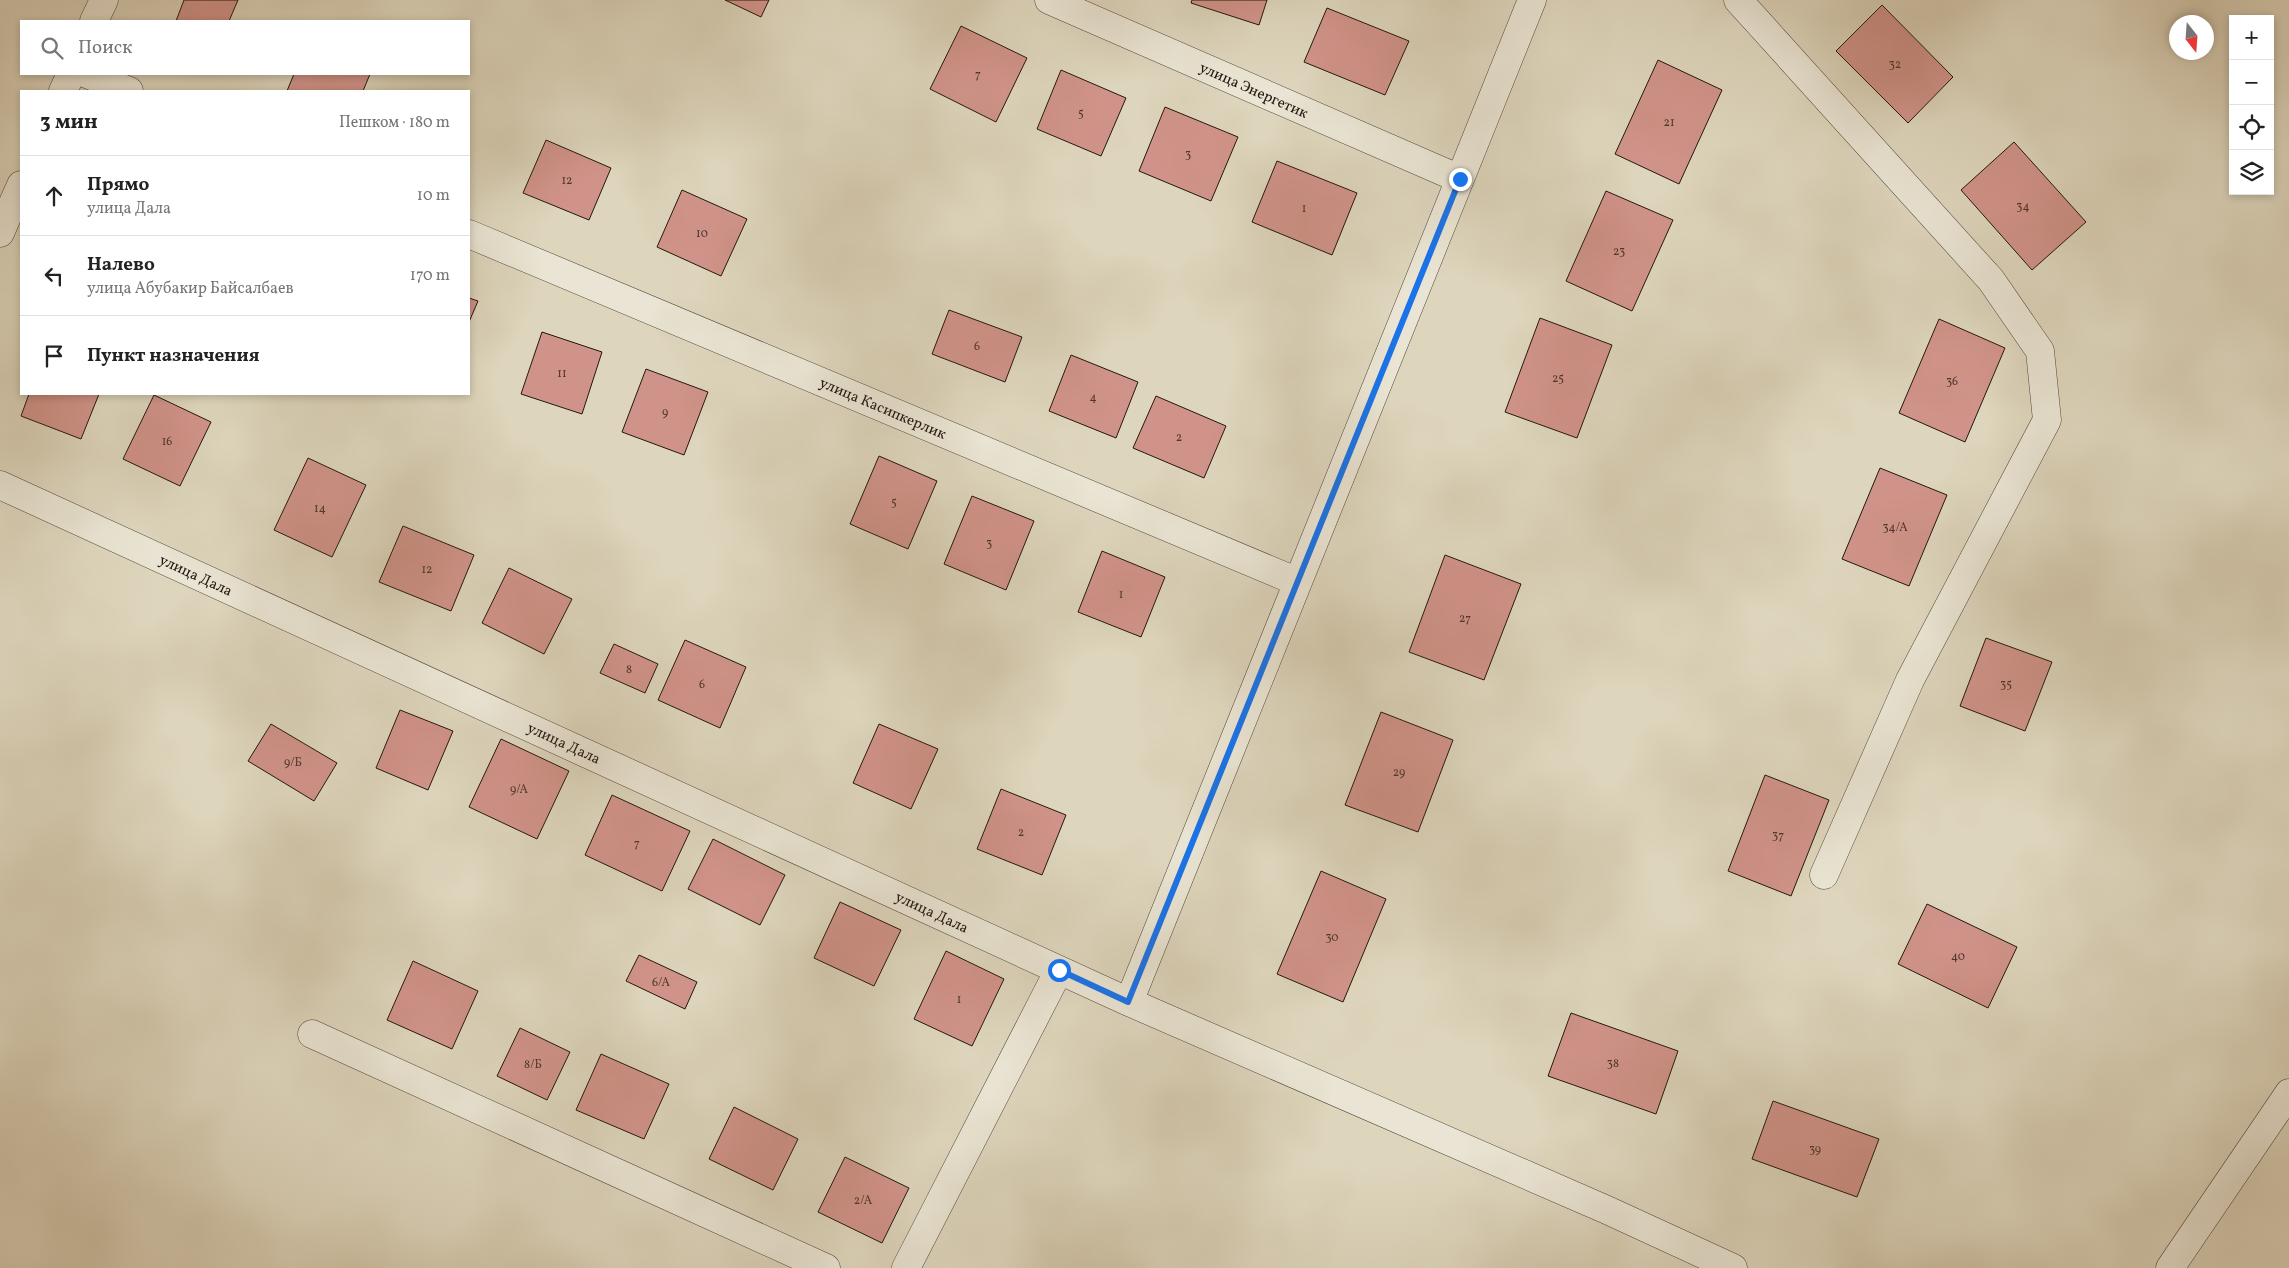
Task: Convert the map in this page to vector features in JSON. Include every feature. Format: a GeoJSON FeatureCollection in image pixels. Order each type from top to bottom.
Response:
{"type":"FeatureCollection","features":[{"type":"Feature","properties":{"kind":"street"},"geometry":{"type":"LineString","coordinates":[[94,20],[104,0]]}},
{"type":"Feature","properties":{"kind":"street","name":"улица Энергетик"},"geometry":{"type":"LineString","coordinates":[[1049,0],[1460,179]]}},
{"type":"Feature","properties":{"kind":"street"},"geometry":{"type":"LineString","coordinates":[[1128,1002],[1532,0]]}},
{"type":"Feature","properties":{"kind":"street"},"geometry":{"type":"LineString","coordinates":[[1738,0],[1991,280],[2040,351],[2047,420],[1910,680],[1824,875]]}},
{"type":"Feature","properties":{"kind":"street"},"geometry":{"type":"LineString","coordinates":[[63,90],[71,75]]}},
{"type":"Feature","properties":{"kind":"street"},"geometry":{"type":"LineString","coordinates":[[89,75],[127,90]]}},
{"type":"Feature","properties":{"kind":"street"},"geometry":{"type":"LineString","coordinates":[[0,233],[20,187]]}},
{"type":"Feature","properties":{"kind":"street","name":"улица Касипкерлик"},"geometry":{"type":"LineString","coordinates":[[470,234],[1298,582]]}},
{"type":"Feature","properties":{"kind":"street","name":"улица Дала"},"geometry":{"type":"LineString","coordinates":[[0,484],[1128,1002],[1607,1210],[1733,1268]]}},
{"type":"Feature","properties":{"kind":"street"},"geometry":{"type":"LineString","coordinates":[[906,1268],[1059,970]]}},
{"type":"Feature","properties":{"kind":"street"},"geometry":{"type":"LineString","coordinates":[[312,1034],[826,1268]]}},
{"type":"Feature","properties":{"kind":"street"},"geometry":{"type":"LineString","coordinates":[[2170,1268],[2289,1093]]}},
{"type":"Feature","properties":{"kind":"building"},"geometry":{"type":"Polygon","coordinates":[[[184,0],[238,0],[229,20],[176,20],[184,0]]]}},
{"type":"Feature","properties":{"kind":"building"},"geometry":{"type":"Polygon","coordinates":[[[725,0],[769,0],[761,17],[725,0]]]}},
{"type":"Feature","properties":{"kind":"building"},"geometry":{"type":"Polygon","coordinates":[[[1192,0],[1267,0],[1259,25],[1191,3],[1192,0]]]}},
{"type":"Feature","properties":{"kind":"building"},"geometry":{"type":"Polygon","coordinates":[[[1882,5],[1953,77],[1908,123],[1836,51],[1882,5]]]}},
{"type":"Feature","properties":{"kind":"building"},"geometry":{"type":"Polygon","coordinates":[[[1327,8],[1409,41],[1385,95],[1304,62],[1327,8]]]}},
{"type":"Feature","properties":{"kind":"building"},"geometry":{"type":"Polygon","coordinates":[[[961,26],[1027,58],[996,122],[930,89],[961,26]]]}},
{"type":"Feature","properties":{"kind":"building"},"geometry":{"type":"Polygon","coordinates":[[[1658,60],[1722,90],[1679,184],[1615,154],[1658,60]]]}},
{"type":"Feature","properties":{"kind":"building"},"geometry":{"type":"Polygon","coordinates":[[[1061,70],[1126,98],[1101,156],[1037,129],[1061,70]]]}},
{"type":"Feature","properties":{"kind":"building"},"geometry":{"type":"Polygon","coordinates":[[[294,75],[370,75],[363,90],[287,90],[294,75]]]}},
{"type":"Feature","properties":{"kind":"building"},"geometry":{"type":"Polygon","coordinates":[[[1165,107],[1238,137],[1211,201],[1139,171],[1165,107]]]}},
{"type":"Feature","properties":{"kind":"building"},"geometry":{"type":"Polygon","coordinates":[[[546,140],[611,168],[589,220],[523,193],[546,140]]]}},
{"type":"Feature","properties":{"kind":"building"},"geometry":{"type":"Polygon","coordinates":[[[2014,142],[2086,222],[2032,270],[1961,190],[2014,142]]]}},
{"type":"Feature","properties":{"kind":"building"},"geometry":{"type":"Polygon","coordinates":[[[1277,161],[1357,193],[1332,255],[1252,222],[1277,161]]]}},
{"type":"Feature","properties":{"kind":"building"},"geometry":{"type":"Polygon","coordinates":[[[682,190],[747,219],[721,276],[657,247],[682,190]]]}},
{"type":"Feature","properties":{"kind":"building"},"geometry":{"type":"Polygon","coordinates":[[[1606,191],[1673,220],[1632,311],[1566,281],[1606,191]]]}},
{"type":"Feature","properties":{"kind":"building"},"geometry":{"type":"Polygon","coordinates":[[[470,298],[478,301],[470,320],[470,298]]]}},
{"type":"Feature","properties":{"kind":"building"},"geometry":{"type":"Polygon","coordinates":[[[949,310],[1022,337],[1005,382],[932,354],[949,310]]]}},
{"type":"Feature","properties":{"kind":"building"},"geometry":{"type":"Polygon","coordinates":[[[1540,318],[1612,345],[1577,438],[1505,412],[1540,318]]]}},
{"type":"Feature","properties":{"kind":"building"},"geometry":{"type":"Polygon","coordinates":[[[1939,319],[2005,348],[1965,442],[1899,413],[1939,319]]]}},
{"type":"Feature","properties":{"kind":"building"},"geometry":{"type":"Polygon","coordinates":[[[542,332],[602,352],[582,414],[521,394],[542,332]]]}},
{"type":"Feature","properties":{"kind":"building"},"geometry":{"type":"Polygon","coordinates":[[[1071,355],[1138,382],[1116,438],[1049,411],[1071,355]]]}},
{"type":"Feature","properties":{"kind":"building"},"geometry":{"type":"Polygon","coordinates":[[[646,369],[708,392],[684,455],[622,432],[646,369]]]}},
{"type":"Feature","properties":{"kind":"building"},"geometry":{"type":"Polygon","coordinates":[[[29,395],[99,395],[81,439],[21,416],[29,395]]]}},
{"type":"Feature","properties":{"kind":"building"},"geometry":{"type":"Polygon","coordinates":[[[154,395],[211,422],[180,486],[123,459],[154,395]]]}},
{"type":"Feature","properties":{"kind":"building"},"geometry":{"type":"Polygon","coordinates":[[[1156,396],[1226,426],[1204,478],[1133,448],[1156,396]]]}},
{"type":"Feature","properties":{"kind":"building"},"geometry":{"type":"Polygon","coordinates":[[[879,456],[937,481],[908,549],[850,524],[879,456]]]}},
{"type":"Feature","properties":{"kind":"building"},"geometry":{"type":"Polygon","coordinates":[[[308,458],[366,485],[332,557],[274,530],[308,458]]]}},
{"type":"Feature","properties":{"kind":"building"},"geometry":{"type":"Polygon","coordinates":[[[1880,468],[1947,495],[1909,586],[1842,559],[1880,468]]]}},
{"type":"Feature","properties":{"kind":"building"},"geometry":{"type":"Polygon","coordinates":[[[972,496],[1034,521],[1006,590],[944,564],[972,496]]]}},
{"type":"Feature","properties":{"kind":"building"},"geometry":{"type":"Polygon","coordinates":[[[403,526],[474,555],[451,611],[379,582],[403,526]]]}},
{"type":"Feature","properties":{"kind":"building"},"geometry":{"type":"Polygon","coordinates":[[[1102,551],[1165,577],[1141,637],[1078,612],[1102,551]]]}},
{"type":"Feature","properties":{"kind":"building"},"geometry":{"type":"Polygon","coordinates":[[[1445,555],[1521,584],[1484,680],[1409,652],[1445,555]]]}},
{"type":"Feature","properties":{"kind":"building"},"geometry":{"type":"Polygon","coordinates":[[[509,568],[572,599],[544,654],[482,623],[509,568]]]}},
{"type":"Feature","properties":{"kind":"building"},"geometry":{"type":"Polygon","coordinates":[[[1986,638],[2052,662],[2025,731],[1960,706],[1986,638]]]}},
{"type":"Feature","properties":{"kind":"building"},"geometry":{"type":"Polygon","coordinates":[[[685,640],[746,667],[720,728],[658,700],[685,640]]]}},
{"type":"Feature","properties":{"kind":"building"},"geometry":{"type":"Polygon","coordinates":[[[614,644],[658,664],[645,693],[600,673],[614,644]]]}},
{"type":"Feature","properties":{"kind":"building"},"geometry":{"type":"Polygon","coordinates":[[[400,710],[453,731],[428,790],[376,768],[400,710]]]}},
{"type":"Feature","properties":{"kind":"building"},"geometry":{"type":"Polygon","coordinates":[[[1381,712],[1453,740],[1418,832],[1345,805],[1381,712]]]}},
{"type":"Feature","properties":{"kind":"building"},"geometry":{"type":"Polygon","coordinates":[[[271,724],[337,763],[314,801],[248,761],[271,724]]]}},
{"type":"Feature","properties":{"kind":"building"},"geometry":{"type":"Polygon","coordinates":[[[879,724],[938,749],[911,809],[853,783],[879,724]]]}},
{"type":"Feature","properties":{"kind":"building"},"geometry":{"type":"Polygon","coordinates":[[[501,739],[569,771],[537,839],[469,807],[501,739]]]}},
{"type":"Feature","properties":{"kind":"building"},"geometry":{"type":"Polygon","coordinates":[[[1765,775],[1829,800],[1791,896],[1728,871],[1765,775]]]}},
{"type":"Feature","properties":{"kind":"building"},"geometry":{"type":"Polygon","coordinates":[[[1001,789],[1066,815],[1042,875],[977,849],[1001,789]]]}},
{"type":"Feature","properties":{"kind":"building"},"geometry":{"type":"Polygon","coordinates":[[[612,795],[690,831],[662,891],[585,855],[612,795]]]}},
{"type":"Feature","properties":{"kind":"building"},"geometry":{"type":"Polygon","coordinates":[[[713,839],[785,875],[760,925],[688,889],[713,839]]]}},
{"type":"Feature","properties":{"kind":"building"},"geometry":{"type":"Polygon","coordinates":[[[1321,871],[1386,899],[1343,1002],[1277,974],[1321,871]]]}},
{"type":"Feature","properties":{"kind":"building"},"geometry":{"type":"Polygon","coordinates":[[[840,902],[901,930],[874,986],[814,958],[840,902]]]}},
{"type":"Feature","properties":{"kind":"building"},"geometry":{"type":"Polygon","coordinates":[[[1927,904],[2017,947],[1988,1008],[1898,964],[1927,904]]]}},
{"type":"Feature","properties":{"kind":"building"},"geometry":{"type":"Polygon","coordinates":[[[946,951],[1004,979],[972,1046],[914,1019],[946,951]]]}},
{"type":"Feature","properties":{"kind":"building"},"geometry":{"type":"Polygon","coordinates":[[[639,955],[697,982],[685,1009],[626,981],[639,955]]]}},
{"type":"Feature","properties":{"kind":"building"},"geometry":{"type":"Polygon","coordinates":[[[413,961],[478,991],[452,1049],[387,1020],[413,961]]]}},
{"type":"Feature","properties":{"kind":"building"},"geometry":{"type":"Polygon","coordinates":[[[1571,1013],[1678,1051],[1656,1114],[1548,1076],[1571,1013]]]}},
{"type":"Feature","properties":{"kind":"building"},"geometry":{"type":"Polygon","coordinates":[[[520,1028],[570,1052],[547,1100],[497,1076],[520,1028]]]}},
{"type":"Feature","properties":{"kind":"building"},"geometry":{"type":"Polygon","coordinates":[[[601,1054],[669,1084],[644,1139],[576,1110],[601,1054]]]}},
{"type":"Feature","properties":{"kind":"building"},"geometry":{"type":"Polygon","coordinates":[[[1773,1101],[1879,1139],[1857,1197],[1752,1159],[1773,1101]]]}},
{"type":"Feature","properties":{"kind":"building"},"geometry":{"type":"Polygon","coordinates":[[[734,1107],[798,1139],[773,1190],[709,1159],[734,1107]]]}},
{"type":"Feature","properties":{"kind":"building"},"geometry":{"type":"Polygon","coordinates":[[[845,1157],[909,1188],[882,1243],[818,1212],[845,1157]]]}},
{"type":"Feature","properties":{"kind":"route"},"geometry":{"type":"LineString","coordinates":[[1059,970],[1128,1002],[1460,179]]}}]}
